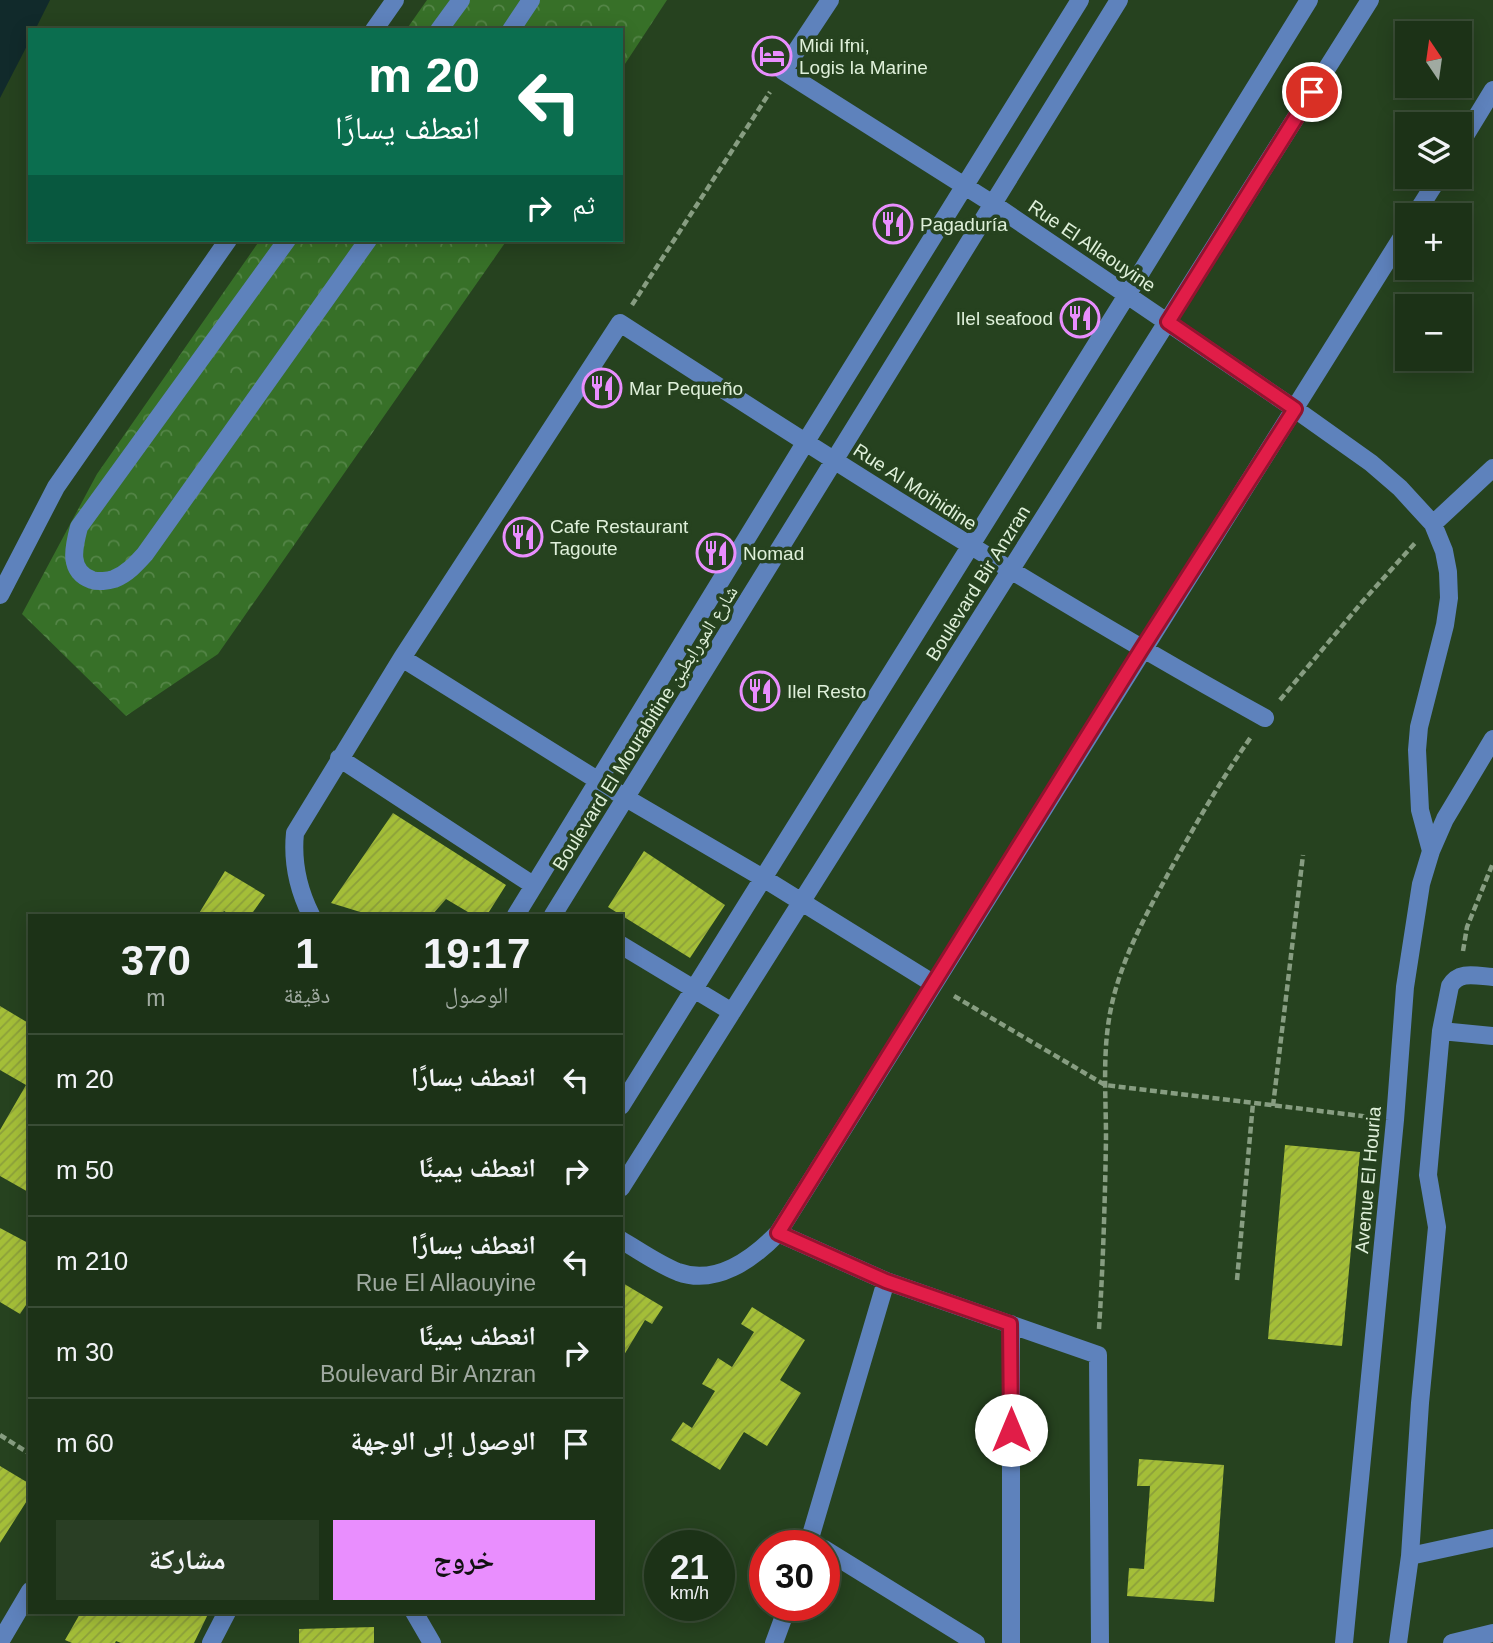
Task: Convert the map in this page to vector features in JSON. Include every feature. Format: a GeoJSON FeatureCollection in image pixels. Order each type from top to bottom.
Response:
{"type":"FeatureCollection","features":[{"type":"Feature","properties":{"kind":"street"},"geometry":{"type":"LineString","coordinates":[[375,28],[395,0]]}},
{"type":"Feature","properties":{"kind":"street"},"geometry":{"type":"LineString","coordinates":[[440,28],[461,0]]}},
{"type":"Feature","properties":{"kind":"street"},"geometry":{"type":"LineString","coordinates":[[512,28],[531,0]]}},
{"type":"Feature","properties":{"kind":"street"},"geometry":{"type":"LineString","coordinates":[[783,71],[830,0]]}},
{"type":"Feature","properties":{"kind":"street","name":"Boulevard El Mourabitine شارع المورابطين"},"geometry":{"type":"LineString","coordinates":[[517,914],[1080,0]]}},
{"type":"Feature","properties":{"kind":"street","name":"Boulevard El Mourabitine شارع المورابطين"},"geometry":{"type":"LineString","coordinates":[[562,912],[626,798],[1119,0]]}},
{"type":"Feature","properties":{"kind":"street","name":"Boulevard Bir Anzran"},"geometry":{"type":"LineString","coordinates":[[623,1103],[1309,0]]}},
{"type":"Feature","properties":{"kind":"street","name":"Boulevard Bir Anzran"},"geometry":{"type":"LineString","coordinates":[[623,1185],[1370,0]]}},
{"type":"Feature","properties":{"kind":"street","name":"Rue El Allaouyine"},"geometry":{"type":"LineString","coordinates":[[783,71],[993,204],[1295,409],[1371,463],[1401,488],[1433,524],[1448,572],[1449,598],[1445,625],[1419,727],[1417,750],[1420,810],[1431,851]]}},
{"type":"Feature","properties":{"kind":"street"},"geometry":{"type":"LineString","coordinates":[[1472,124],[1493,90]]}},
{"type":"Feature","properties":{"kind":"street"},"geometry":{"type":"LineString","coordinates":[[0,595],[57,487],[227,242]]}},
{"type":"Feature","properties":{"kind":"street"},"geometry":{"type":"LineString","coordinates":[[286,242],[79,527],[74,546],[74,564],[83,576],[95,581],[112,580],[129,571],[145,554],[367,242]]}},
{"type":"Feature","properties":{"kind":"street"},"geometry":{"type":"LineString","coordinates":[[623,1241],[678,1272],[709,1275],[748,1261],[778,1233],[1395,248]]}},
{"type":"Feature","properties":{"kind":"street"},"geometry":{"type":"LineString","coordinates":[[311,914],[296,875],[293,854],[295,833],[402,658],[620,323]]}},
{"type":"Feature","properties":{"kind":"street","name":"Rue Al Moihidine"},"geometry":{"type":"LineString","coordinates":[[620,323],[969,547],[1141,650],[1265,719]]}},
{"type":"Feature","properties":{"kind":"street"},"geometry":{"type":"LineString","coordinates":[[1433,524],[1493,468]]}},
{"type":"Feature","properties":{"kind":"street"},"geometry":{"type":"LineString","coordinates":[[402,658],[598,781],[763,878],[934,984]]}},
{"type":"Feature","properties":{"kind":"street","name":"Avenue El Houria"},"geometry":{"type":"LineString","coordinates":[[1345,1643],[1410,946],[1421,884],[1431,851],[1464,785],[1492,743]]}},
{"type":"Feature","properties":{"kind":"street","name":"Boulevard El Mourabitine شارع المورابطين"},"geometry":{"type":"LineString","coordinates":[[339,758],[534,885]]}},
{"type":"Feature","properties":{"kind":"street"},"geometry":{"type":"LineString","coordinates":[[623,946],[732,1012]]}},
{"type":"Feature","properties":{"kind":"street"},"geometry":{"type":"LineString","coordinates":[[1398,1643],[1410,1556],[1419,1403],[1437,1227],[1428,1175],[1441,1031],[1454,981],[1493,977]]}},
{"type":"Feature","properties":{"kind":"street"},"geometry":{"type":"LineString","coordinates":[[1441,1031],[1493,1036]]}},
{"type":"Feature","properties":{"kind":"street"},"geometry":{"type":"LineString","coordinates":[[778,1233],[886,1281],[1098,1355],[1100,1643]]}},
{"type":"Feature","properties":{"kind":"street"},"geometry":{"type":"LineString","coordinates":[[820,1530],[886,1281]]}},
{"type":"Feature","properties":{"kind":"street"},"geometry":{"type":"LineString","coordinates":[[1010,1324],[1011,1643]]}},
{"type":"Feature","properties":{"kind":"street"},"geometry":{"type":"LineString","coordinates":[[1410,1556],[1493,1538]]}},
{"type":"Feature","properties":{"kind":"street"},"geometry":{"type":"LineString","coordinates":[[840,1560],[976,1643]]}},
{"type":"Feature","properties":{"kind":"street"},"geometry":{"type":"LineString","coordinates":[[0,1642],[28,1594]]}},
{"type":"Feature","properties":{"kind":"street"},"geometry":{"type":"LineString","coordinates":[[211,1643],[226,1614]]}},
{"type":"Feature","properties":{"kind":"street"},"geometry":{"type":"LineString","coordinates":[[415,1614],[432,1643]]}},
{"type":"Feature","properties":{"kind":"street"},"geometry":{"type":"LineString","coordinates":[[774,1643],[782,1621]]}},
{"type":"Feature","properties":{"kind":"street"},"geometry":{"type":"LineString","coordinates":[[1452,1643],[1493,1633]]}},
{"type":"Feature","properties":{"kind":"path"},"geometry":{"type":"LineString","coordinates":[[620,323],[783,71]]}},
{"type":"Feature","properties":{"kind":"path"},"geometry":{"type":"LineString","coordinates":[[1098,1355],[1105,1234],[1105,1085],[1108,1026],[1116,987],[1131,946],[1201,816],[1265,719],[1363,601],[1433,524]]}},
{"type":"Feature","properties":{"kind":"path"},"geometry":{"type":"LineString","coordinates":[[1273,1105],[1303,855]]}},
{"type":"Feature","properties":{"kind":"path"},"geometry":{"type":"LineString","coordinates":[[1454,981],[1466,927],[1493,863]]}},
{"type":"Feature","properties":{"kind":"path"},"geometry":{"type":"LineString","coordinates":[[934,984],[1105,1085],[1395,1120]]}},
{"type":"Feature","properties":{"kind":"path"},"geometry":{"type":"LineString","coordinates":[[1237,1280],[1253,1103]]}},
{"type":"Feature","properties":{"kind":"path"},"geometry":{"type":"LineString","coordinates":[[0,1435],[28,1453]]}},
{"type":"Feature","properties":{"kind":"green space"},"geometry":{"type":"Polygon","coordinates":[[[427,0],[667,0],[623,67],[623,28],[407,28],[427,0]]]}},
{"type":"Feature","properties":{"kind":"green space"},"geometry":{"type":"Polygon","coordinates":[[[259,242],[506,242],[218,654],[126,716],[22,614],[97,474],[259,242]]]}},
{"type":"Feature","properties":{"kind":"water"},"geometry":{"type":"Polygon","coordinates":[[[0,0],[50,0],[36,28],[28,28],[28,44],[0,98],[0,0]]]}},
{"type":"Feature","properties":{"kind":"building"},"geometry":{"type":"Polygon","coordinates":[[[393,813],[506,885],[488,914],[471,914],[446,899],[433,914],[367,914],[331,903],[393,813]]]}},
{"type":"Feature","properties":{"kind":"building"},"geometry":{"type":"Polygon","coordinates":[[[644,851],[725,905],[690,958],[608,907],[644,851]]]}},
{"type":"Feature","properties":{"kind":"building"},"geometry":{"type":"Polygon","coordinates":[[[225,871],[265,895],[252,914],[229,914],[224,911],[222,914],[199,914],[225,871]]]}},
{"type":"Feature","properties":{"kind":"building"},"geometry":{"type":"Polygon","coordinates":[[[0,1006],[28,1023],[28,1192],[0,1176],[0,1130],[26,1085],[0,1070],[0,1006]]]}},
{"type":"Feature","properties":{"kind":"building"},"geometry":{"type":"Polygon","coordinates":[[[1285,1145],[1360,1152],[1342,1346],[1268,1339],[1285,1145]]]}},
{"type":"Feature","properties":{"kind":"building"},"geometry":{"type":"Polygon","coordinates":[[[0,1228],[28,1243],[28,1302],[20,1314],[0,1302],[0,1228]]]}},
{"type":"Feature","properties":{"kind":"building"},"geometry":{"type":"Polygon","coordinates":[[[623,1283],[663,1307],[652,1324],[645,1320],[623,1357],[623,1283]]]}},
{"type":"Feature","properties":{"kind":"building"},"geometry":{"type":"Polygon","coordinates":[[[752,1307],[805,1340],[780,1380],[801,1393],[767,1446],[744,1432],[720,1470],[671,1440],[683,1422],[692,1428],[715,1391],[702,1384],[718,1358],[732,1367],[754,1332],[741,1324],[752,1307]]]}},
{"type":"Feature","properties":{"kind":"building"},"geometry":{"type":"Polygon","coordinates":[[[1139,1459],[1224,1465],[1214,1602],[1127,1596],[1129,1568],[1144,1569],[1150,1486],[1137,1486],[1139,1459]]]}},
{"type":"Feature","properties":{"kind":"building"},"geometry":{"type":"Polygon","coordinates":[[[0,1466],[28,1483],[28,1499],[0,1543],[0,1466]]]}},
{"type":"Feature","properties":{"kind":"building"},"geometry":{"type":"Polygon","coordinates":[[[80,1614],[208,1614],[194,1643],[72,1643],[65,1640],[80,1614]]]}},
{"type":"Feature","properties":{"kind":"building"},"geometry":{"type":"Polygon","coordinates":[[[374,1627],[374,1643],[299,1643],[299,1629],[374,1627]]]}},
{"type":"Feature","properties":{"kind":"place","name":"Midi Ifni, Logis la Marine"},"geometry":{"type":"Point","coordinates":[772,56]}},
{"type":"Feature","properties":{"kind":"place","name":"Pagaduría"},"geometry":{"type":"Point","coordinates":[893,224]}},
{"type":"Feature","properties":{"kind":"place","name":"Ilel seafood"},"geometry":{"type":"Point","coordinates":[1080,318]}},
{"type":"Feature","properties":{"kind":"place","name":"Mar Pequeño"},"geometry":{"type":"Point","coordinates":[602,388]}},
{"type":"Feature","properties":{"kind":"place","name":"Cafe Restaurant Tagoute"},"geometry":{"type":"Point","coordinates":[523,537]}},
{"type":"Feature","properties":{"kind":"place","name":"Nomad"},"geometry":{"type":"Point","coordinates":[716,553]}},
{"type":"Feature","properties":{"kind":"place","name":"Ilel Resto"},"geometry":{"type":"Point","coordinates":[760,691]}},
{"type":"Feature","properties":{"kind":"route"},"geometry":{"type":"LineString","coordinates":[[1011,1430],[1010,1324],[886,1281],[778,1233],[1141,650],[1295,409],[1168,322],[1312,92]]}}]}
